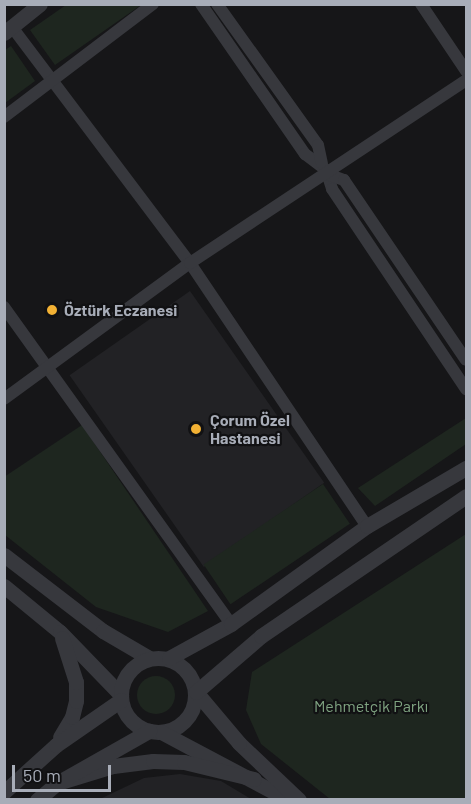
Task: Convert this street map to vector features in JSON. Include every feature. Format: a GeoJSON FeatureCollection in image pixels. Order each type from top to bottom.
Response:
{"type":"FeatureCollection","features":[{"type":"Feature","properties":{"kind":"street"},"geometry":{"type":"LineString","coordinates":[[40,4],[8,30],[52,80],[190,263],[367,526]]}},
{"type":"Feature","properties":{"kind":"street"},"geometry":{"type":"LineString","coordinates":[[4,117],[153,4]]}},
{"type":"Feature","properties":{"kind":"street"},"geometry":{"type":"LineString","coordinates":[[201,4],[305,154],[344,180],[466,360]]}},
{"type":"Feature","properties":{"kind":"street"},"geometry":{"type":"LineString","coordinates":[[217,4],[318,145],[332,189],[466,389]]}},
{"type":"Feature","properties":{"kind":"street"},"geometry":{"type":"LineString","coordinates":[[421,4],[466,71]]}},
{"type":"Feature","properties":{"kind":"street"},"geometry":{"type":"LineString","coordinates":[[4,399],[48,371],[190,263],[326,170],[466,80]]}},
{"type":"Feature","properties":{"kind":"street"},"geometry":{"type":"LineString","coordinates":[[4,307],[231,624]]}},
{"type":"Feature","properties":{"kind":"street"},"geometry":{"type":"LineString","coordinates":[[4,555],[103,631],[149,658],[169,658],[231,624],[367,526],[466,468]]}},
{"type":"Feature","properties":{"kind":"street"},"geometry":{"type":"LineString","coordinates":[[37,800],[57,783],[155,732],[187,719],[196,692],[261,636],[466,496]]}},
{"type":"Feature","properties":{"kind":"street"},"geometry":{"type":"LineString","coordinates":[[4,586],[60,632],[121,697],[134,723],[254,779],[289,800]]}},
{"type":"Feature","properties":{"kind":"street"},"geometry":{"type":"LineString","coordinates":[[56,745],[72,717],[76,701],[76,682],[60,632]]}},
{"type":"Feature","properties":{"kind":"street"},"geometry":{"type":"LineString","coordinates":[[4,792],[56,745],[121,697],[132,668],[149,658]]}},
{"type":"Feature","properties":{"kind":"street"},"geometry":{"type":"LineString","coordinates":[[169,658],[188,671],[196,692],[239,743],[299,800]]}},
{"type":"Feature","properties":{"kind":"street"},"geometry":{"type":"LineString","coordinates":[[57,783],[113,766],[153,761],[184,762],[254,779]]}},
{"type":"Feature","properties":{"kind":"shaded area","name":"Çorum Özel Hastanesi"},"geometry":{"type":"Polygon","coordinates":[[[190,291],[324,483],[204,567],[70,375],[190,291]]]}},
{"type":"Feature","properties":{"kind":"shaded area"},"geometry":{"type":"Polygon","coordinates":[[[180,774],[221,781],[251,799],[100,799],[144,778],[180,774]]]}},
{"type":"Feature","properties":{"kind":"green space"},"geometry":{"type":"Polygon","coordinates":[[[66,5],[141,5],[55,65],[30,30],[66,5]]]}},
{"type":"Feature","properties":{"kind":"green space"},"geometry":{"type":"Polygon","coordinates":[[[11,46],[35,81],[5,103],[5,50],[11,46]]]}},
{"type":"Feature","properties":{"kind":"green space"},"geometry":{"type":"Polygon","coordinates":[[[466,418],[466,444],[375,506],[358,488],[466,418]]]}},
{"type":"Feature","properties":{"kind":"green space"},"geometry":{"type":"Polygon","coordinates":[[[82,425],[208,611],[168,632],[96,607],[5,535],[4,477],[82,425]]]}},
{"type":"Feature","properties":{"kind":"green space"},"geometry":{"type":"Polygon","coordinates":[[[323,484],[350,524],[230,604],[204,565],[323,484]]]}},
{"type":"Feature","properties":{"kind":"green space","name":"Mehmetçik Parkı"},"geometry":{"type":"Polygon","coordinates":[[[466,534],[466,799],[330,799],[261,744],[246,710],[252,672],[466,534]]]}},
{"type":"Feature","properties":{"kind":"green space"},"geometry":{"type":"Polygon","coordinates":[[[156,676],[163,677],[169,682],[174,688],[174,702],[169,708],[163,713],[156,714],[149,713],[143,708],[138,702],[137,695],[138,688],[143,682],[149,677],[156,676]]]}},
{"type":"Feature","properties":{"kind":"place","name":"Öztürk Eczanesi"},"geometry":{"type":"Point","coordinates":[52,310]}},
{"type":"Feature","properties":{"kind":"place","name":"Çorum Özel Hastanesi"},"geometry":{"type":"Point","coordinates":[196,429]}}]}
